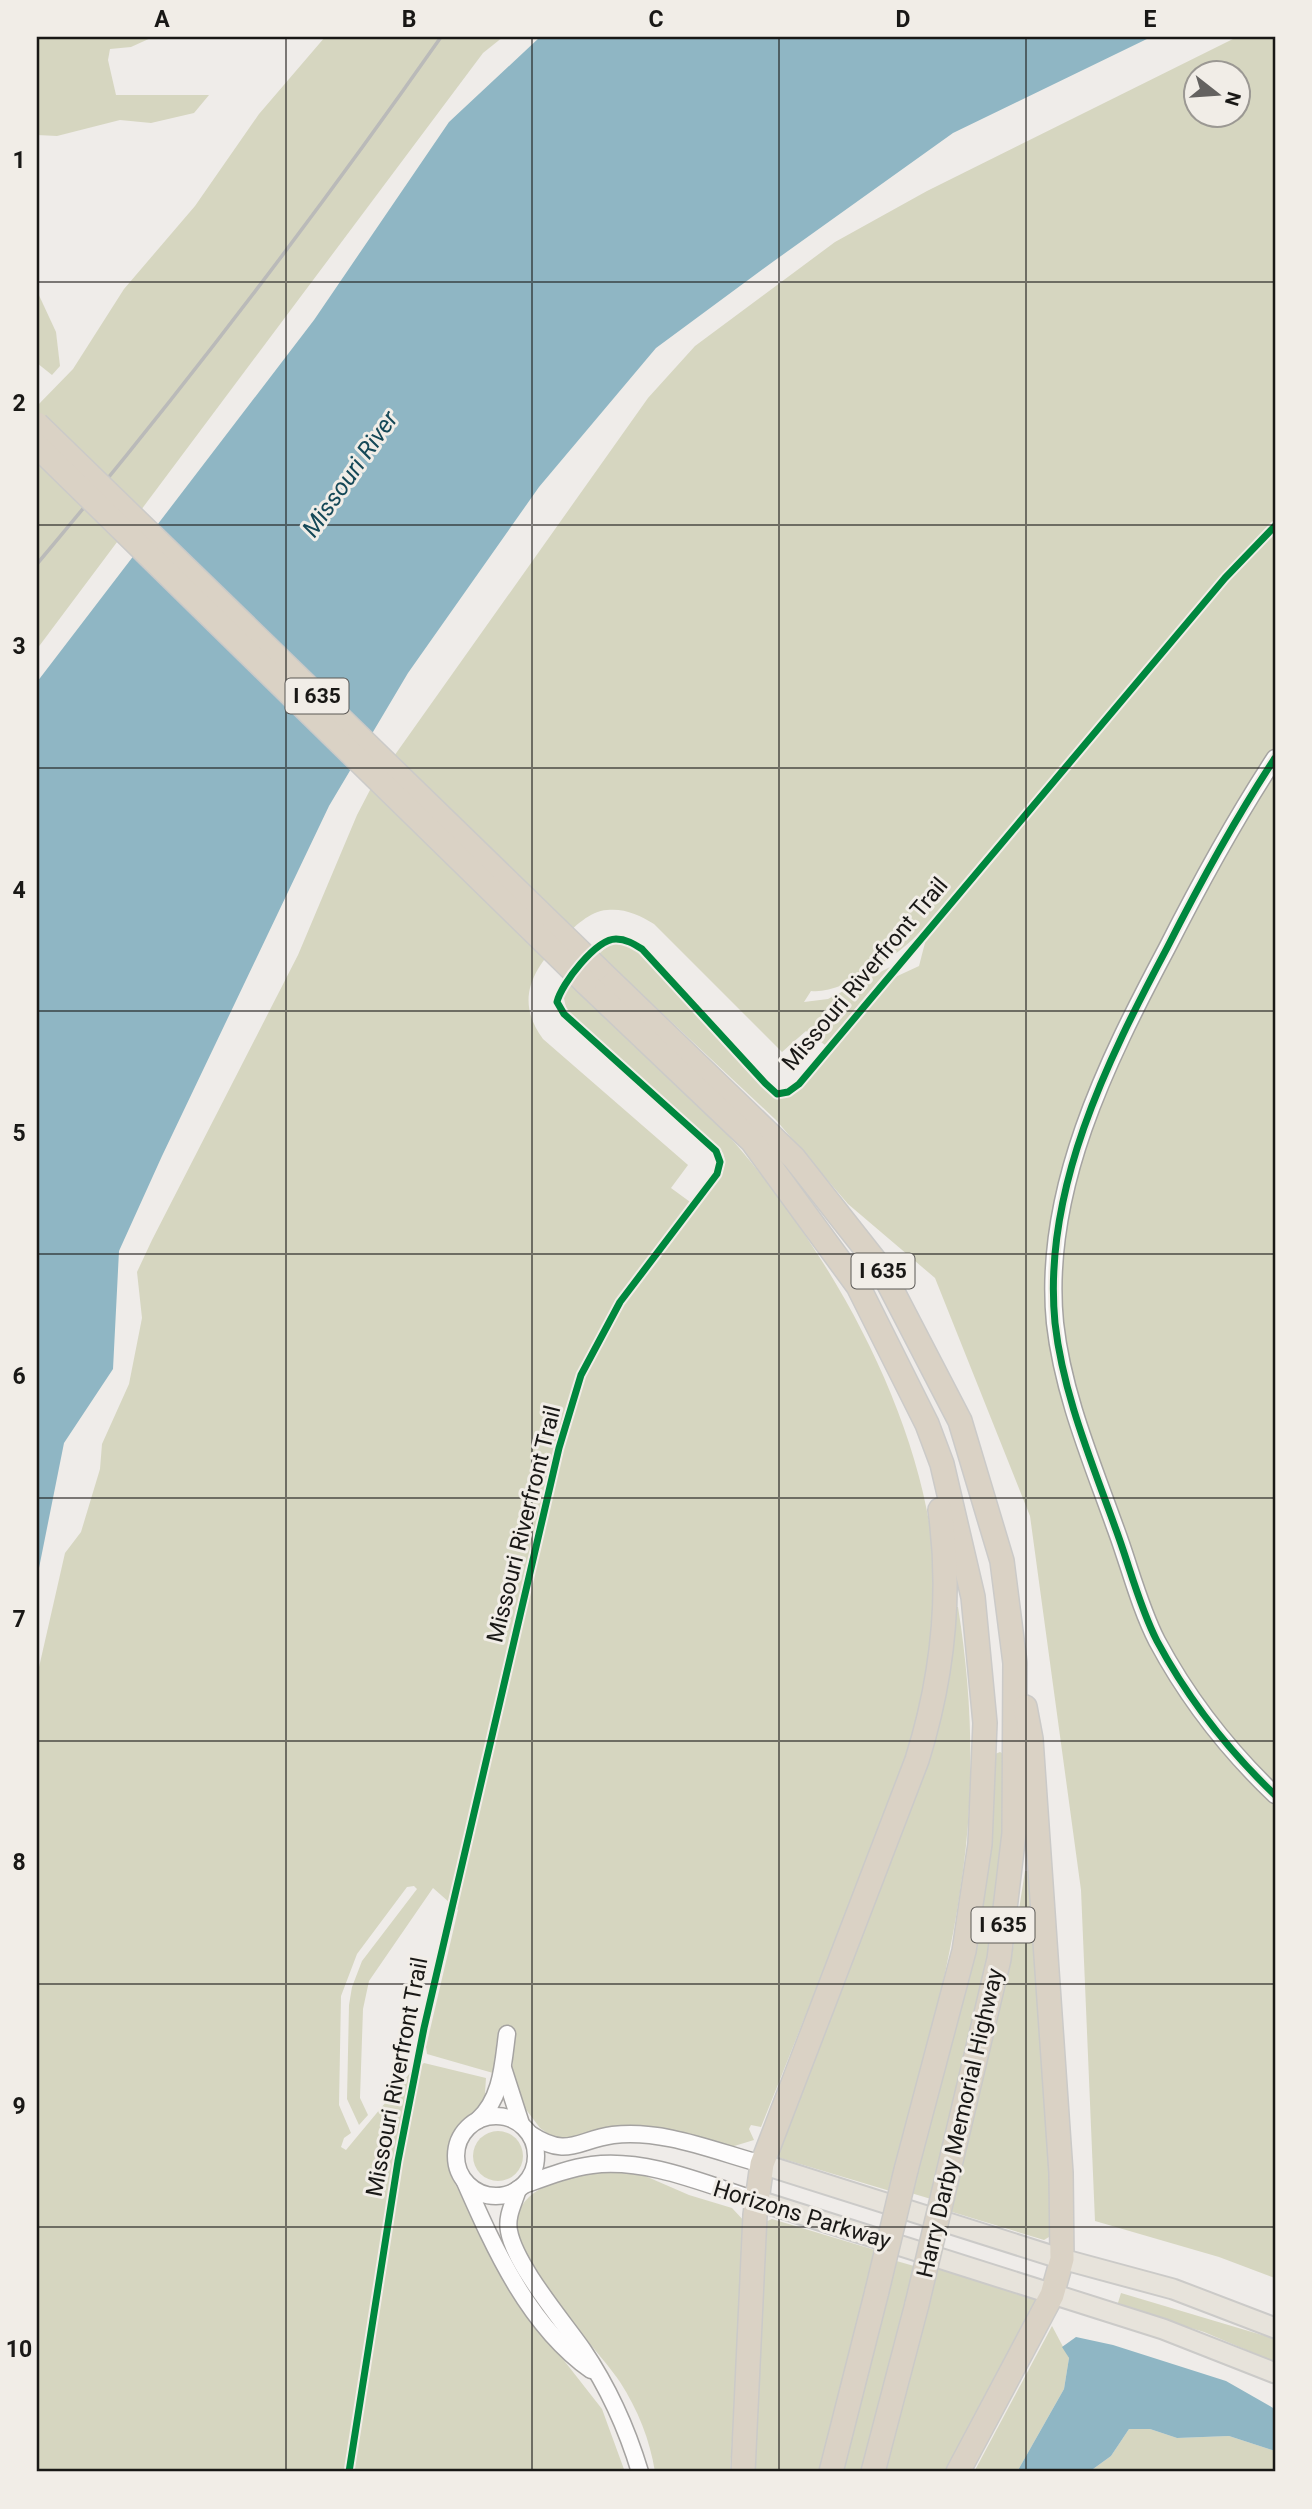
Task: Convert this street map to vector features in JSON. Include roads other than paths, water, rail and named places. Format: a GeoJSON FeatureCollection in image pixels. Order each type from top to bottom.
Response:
{"type":"FeatureCollection","features":[{"type":"Feature","properties":{"kind":"highway","name":"Harry Darby Memorial Highway"},"geometry":{"type":"LineString","coordinates":[[37,424],[591,975],[752,1141],[858,1286],[927,1424],[942,1465],[973,1597],[985,1723],[980,1844],[964,1951],[831,2472]]}},
{"type":"Feature","properties":{"kind":"highway","name":"Harry Darby Memorial Highway"},"geometry":{"type":"LineString","coordinates":[[37,446],[591,975],[794,1158],[880,1267],[960,1421],[1002,1561],[1016,1663],[1014,1833],[999,1959],[873,2472]]}},
{"type":"Feature","properties":{"kind":"highway"},"geometry":{"type":"LineString","coordinates":[[743,2472],[757,2200],[762,2164],[917,1760],[933,1709],[944,1651],[946,1592],[942,1527],[927,1424]]}},
{"type":"Feature","properties":{"kind":"highway"},"geometry":{"type":"LineString","coordinates":[[958,2472],[1052,2295],[1062,2259],[1061,2173],[1031,1739],[1016,1663]]}},
{"type":"Feature","properties":{"kind":"main road","name":"Horizons Parkway"},"geometry":{"type":"LineString","coordinates":[[762,2164],[1062,2259],[1173,2289],[1275,2328]]}},
{"type":"Feature","properties":{"kind":"main road","name":"Horizons Parkway"},"geometry":{"type":"LineString","coordinates":[[757,2200],[1184,2336],[1275,2373]]}},
{"type":"Feature","properties":{"kind":"street"},"geometry":{"type":"LineString","coordinates":[[1275,758],[1201,881],[1136,1005],[1101,1083],[1067,1181],[1056,1265],[1055,1320],[1062,1372],[1075,1415],[1156,1639],[1194,1701],[1235,1757],[1275,1796]]}},
{"type":"Feature","properties":{"kind":"street"},"geometry":{"type":"LineString","coordinates":[[507,2034],[503,2068],[490,2106],[467,2129],[457,2152],[462,2177],[501,2259],[537,2316],[566,2352],[596,2373]]}},
{"type":"Feature","properties":{"kind":"street"},"geometry":{"type":"LineString","coordinates":[[503,2068],[536,2161],[509,2215],[512,2242],[596,2373],[631,2441],[640,2472]]}},
{"type":"Feature","properties":{"kind":"street"},"geometry":{"type":"LineString","coordinates":[[477,2121],[500,2116],[525,2129]]}},
{"type":"Feature","properties":{"kind":"street","name":"Horizons Parkway"},"geometry":{"type":"LineString","coordinates":[[525,2129],[540,2141],[571,2148],[610,2135],[639,2133],[762,2164]]}},
{"type":"Feature","properties":{"kind":"street","name":"Horizons Parkway"},"geometry":{"type":"LineString","coordinates":[[521,2187],[592,2165],[618,2164],[649,2168],[757,2200]]}},
{"type":"Feature","properties":{"kind":"street"},"geometry":{"type":"LineString","coordinates":[[462,2177],[471,2186],[494,2196],[521,2187]]}},
{"type":"Feature","properties":{"kind":"water","name":"Missouri River"},"geometry":{"type":"Polygon","coordinates":[[[540,37],[1151,37],[953,133],[774,261],[656,348],[539,487],[408,673],[329,806],[162,1156],[119,1251],[113,1369],[64,1443],[37,1578],[37,682],[314,320],[449,122],[540,37]]]}},
{"type":"Feature","properties":{"kind":"water"},"geometry":{"type":"Polygon","coordinates":[[[1076,2337],[1113,2345],[1226,2381],[1275,2409],[1275,2451],[1229,2436],[1177,2438],[1150,2429],[1129,2429],[1111,2456],[1089,2472],[1017,2472],[1064,2389],[1069,2358],[1062,2347],[1076,2337]]]}},
{"type":"Feature","properties":{"kind":"railway"},"geometry":{"type":"LineString","coordinates":[[37,564],[245,305],[441,37]]}}]}
